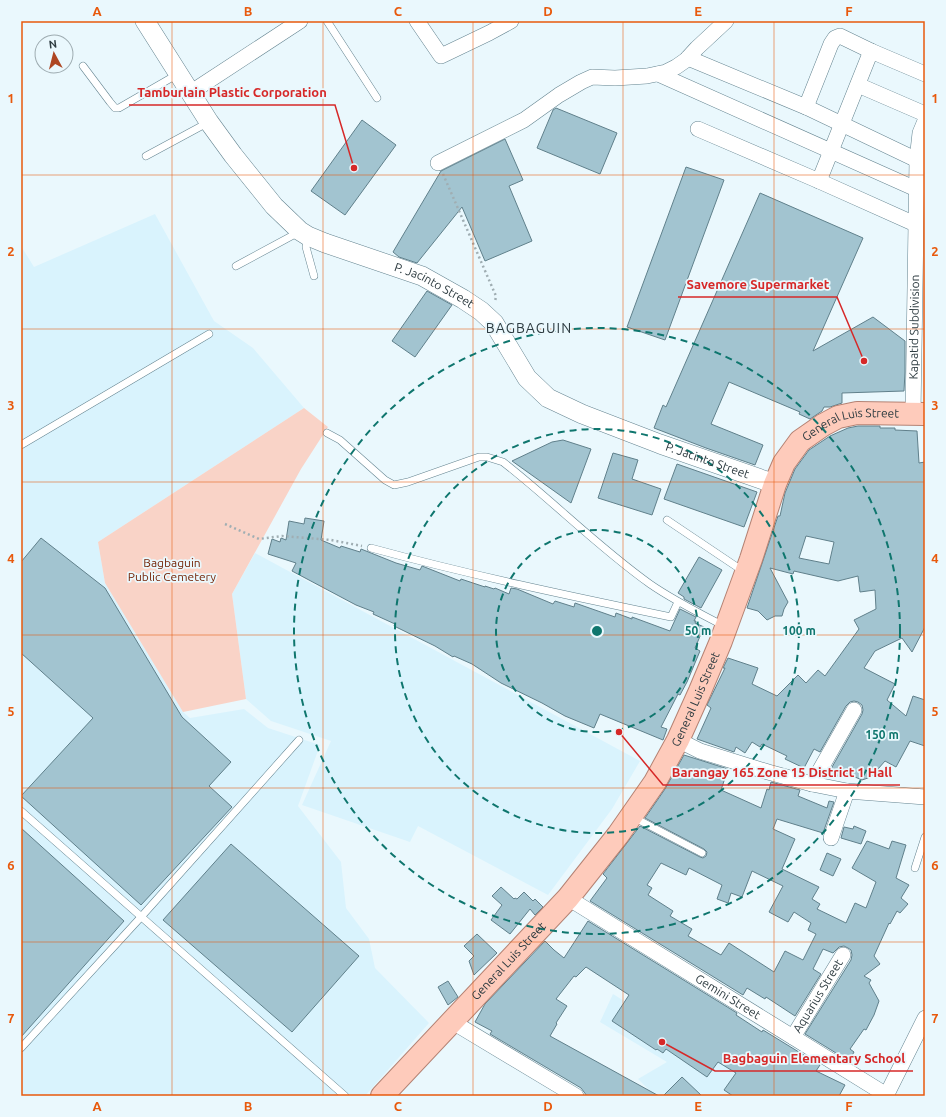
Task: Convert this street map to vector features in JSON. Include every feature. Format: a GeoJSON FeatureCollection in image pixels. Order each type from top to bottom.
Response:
{"type":"FeatureCollection","features":[{"type":"Feature","properties":{"kind":"main road","name":"General Luis Street"},"geometry":{"type":"LineString","coordinates":[[382,1096],[568,898],[659,777],[678,740],[700,691],[726,627],[746,573],[775,484],[784,463],[791,452],[800,441],[823,425],[838,417],[857,413],[876,412],[919,414]]}},
{"type":"Feature","properties":{"kind":"street","name":"P. Jacinto Street"},"geometry":{"type":"LineString","coordinates":[[144,21],[209,122],[254,183],[274,206],[304,234],[422,276],[481,311],[494,323],[527,378],[548,398],[582,414],[652,442],[775,484]]}},
{"type":"Feature","properties":{"kind":"street"},"geometry":{"type":"LineString","coordinates":[[190,93],[300,21]]}},
{"type":"Feature","properties":{"kind":"street"},"geometry":{"type":"LineString","coordinates":[[417,21],[441,56],[511,21]]}},
{"type":"Feature","properties":{"kind":"street"},"geometry":{"type":"LineString","coordinates":[[438,163],[524,120],[559,95],[592,77],[625,78],[647,76],[666,72],[688,58],[726,21]]}},
{"type":"Feature","properties":{"kind":"street"},"geometry":{"type":"LineString","coordinates":[[806,106],[831,44],[835,38],[840,36],[925,74]]}},
{"type":"Feature","properties":{"kind":"street"},"geometry":{"type":"LineString","coordinates":[[820,181],[871,51]]}},
{"type":"Feature","properties":{"kind":"street"},"geometry":{"type":"LineString","coordinates":[[688,58],[806,106],[921,162]]}},
{"type":"Feature","properties":{"kind":"street"},"geometry":{"type":"LineString","coordinates":[[658,74],[916,189]]}},
{"type":"Feature","properties":{"kind":"street"},"geometry":{"type":"LineString","coordinates":[[858,85],[925,114]]}},
{"type":"Feature","properties":{"kind":"street","name":"Kapatid Subdivision"},"geometry":{"type":"LineString","coordinates":[[919,414],[915,224],[916,189],[921,162],[919,138],[925,121]]}},
{"type":"Feature","properties":{"kind":"street"},"geometry":{"type":"LineString","coordinates":[[698,129],[820,181],[915,224]]}},
{"type":"Feature","properties":{"kind":"street"},"geometry":{"type":"LineString","coordinates":[[812,784],[854,710]]}},
{"type":"Feature","properties":{"kind":"street"},"geometry":{"type":"LineString","coordinates":[[678,740],[700,751],[812,784],[847,791],[925,797]]}},
{"type":"Feature","properties":{"kind":"street"},"geometry":{"type":"LineString","coordinates":[[831,838],[847,791]]}},
{"type":"Feature","properties":{"kind":"street","name":"Gemini Street"},"geometry":{"type":"LineString","coordinates":[[568,898],[887,1096]]}},
{"type":"Feature","properties":{"kind":"street","name":"Aquarius Street"},"geometry":{"type":"LineString","coordinates":[[792,1037],[843,955]]}},
{"type":"Feature","properties":{"kind":"street"},"geometry":{"type":"LineString","coordinates":[[887,1096],[918,1044],[925,1018]]}},
{"type":"Feature","properties":{"kind":"street"},"geometry":{"type":"LineString","coordinates":[[451,1021],[576,1096]]}},
{"type":"Feature","properties":{"kind":"lane"},"geometry":{"type":"LineString","coordinates":[[327,21],[377,98]]}},
{"type":"Feature","properties":{"kind":"lane"},"geometry":{"type":"LineString","coordinates":[[83,66],[115,108],[119,108],[178,74]]}},
{"type":"Feature","properties":{"kind":"lane"},"geometry":{"type":"LineString","coordinates":[[146,156],[209,122]]}},
{"type":"Feature","properties":{"kind":"lane"},"geometry":{"type":"LineString","coordinates":[[236,266],[304,234],[314,276]]}},
{"type":"Feature","properties":{"kind":"lane"},"geometry":{"type":"LineString","coordinates":[[21,445],[208,334]]}},
{"type":"Feature","properties":{"kind":"lane"},"geometry":{"type":"LineString","coordinates":[[327,433],[340,440],[385,480],[394,485],[408,482],[479,457],[494,458],[503,462],[608,552],[649,583],[678,602],[726,627]]}},
{"type":"Feature","properties":{"kind":"lane"},"geometry":{"type":"LineString","coordinates":[[667,520],[746,573]]}},
{"type":"Feature","properties":{"kind":"lane"},"geometry":{"type":"LineString","coordinates":[[371,548],[506,582],[671,617],[678,602]]}},
{"type":"Feature","properties":{"kind":"lane"},"geometry":{"type":"LineString","coordinates":[[21,1048],[141,917],[299,740]]}},
{"type":"Feature","properties":{"kind":"lane"},"geometry":{"type":"LineString","coordinates":[[21,811],[344,1096]]}},
{"type":"Feature","properties":{"kind":"lane"},"geometry":{"type":"LineString","coordinates":[[631,816],[702,853]]}},
{"type":"Feature","properties":{"kind":"lane"},"geometry":{"type":"LineString","coordinates":[[915,868],[925,837]]}},
{"type":"Feature","properties":{"kind":"path"},"geometry":{"type":"LineString","coordinates":[[438,163],[496,296],[494,323]]}},
{"type":"Feature","properties":{"kind":"path"},"geometry":{"type":"LineString","coordinates":[[225,524],[259,539],[282,536],[309,538],[350,543],[371,548]]}},
{"type":"Feature","properties":{"kind":"shaded area"},"geometry":{"type":"Polygon","coordinates":[[[155,214],[214,321],[253,348],[304,408],[98,542],[105,583],[183,712],[190,718],[244,709],[268,728],[320,745],[298,806],[341,862],[346,908],[369,939],[375,968],[429,1023],[365,1096],[21,1096],[21,246],[34,267],[155,214]]]}},
{"type":"Feature","properties":{"kind":"shaded area"},"geometry":{"type":"Polygon","coordinates":[[[255,553],[640,761],[612,809],[548,895],[418,826],[410,842],[302,805],[331,741],[271,721],[246,699],[232,594],[255,553]]]}},
{"type":"Feature","properties":{"kind":"shaded area"},"geometry":{"type":"Polygon","coordinates":[[[613,994],[777,1096],[655,1096],[638,1079],[667,1062],[600,1022],[613,994]]]}},
{"type":"Feature","properties":{"kind":"green space","name":"Bagbaguin Public Cemetery"},"geometry":{"type":"Polygon","coordinates":[[[304,408],[328,427],[301,469],[232,594],[246,699],[183,712],[105,583],[98,542],[304,408]]]}},
{"type":"Feature","properties":{"kind":"building"},"geometry":{"type":"Polygon","coordinates":[[[556,108],[617,133],[600,174],[537,148],[553,110],[556,108]]]}},
{"type":"Feature","properties":{"kind":"building"},"geometry":{"type":"Polygon","coordinates":[[[362,120],[396,145],[345,215],[311,191],[362,120]]]}},
{"type":"Feature","properties":{"kind":"building"},"geometry":{"type":"Polygon","coordinates":[[[505,139],[523,180],[509,186],[532,241],[485,261],[462,207],[417,263],[399,257],[393,252],[441,171],[505,139]]]}},
{"type":"Feature","properties":{"kind":"building"},"geometry":{"type":"Polygon","coordinates":[[[686,167],[724,180],[665,340],[627,327],[686,167]]]}},
{"type":"Feature","properties":{"kind":"building"},"geometry":{"type":"Polygon","coordinates":[[[760,193],[863,238],[813,351],[873,317],[905,341],[905,372],[904,391],[842,393],[842,403],[830,407],[824,407],[822,411],[810,419],[799,414],[800,412],[729,382],[711,424],[763,445],[755,465],[654,428],[663,405],[666,407],[760,193]]]}},
{"type":"Feature","properties":{"kind":"building"},"geometry":{"type":"Polygon","coordinates":[[[427,291],[452,305],[415,357],[392,341],[427,291]]]}},
{"type":"Feature","properties":{"kind":"building"},"geometry":{"type":"Polygon","coordinates":[[[858,426],[880,426],[880,428],[895,428],[895,430],[917,431],[919,463],[925,462],[925,627],[912,652],[902,638],[875,651],[864,668],[895,684],[887,700],[906,716],[913,696],[925,700],[925,746],[910,741],[896,767],[885,761],[871,777],[862,780],[841,771],[839,776],[827,776],[862,714],[862,705],[854,701],[850,702],[846,706],[820,752],[814,749],[804,768],[785,759],[787,756],[762,744],[760,747],[752,742],[745,753],[736,747],[734,752],[697,739],[711,708],[707,705],[725,668],[723,668],[728,658],[758,668],[752,684],[777,696],[798,675],[806,683],[818,670],[825,676],[859,629],[854,620],[876,609],[875,590],[860,592],[858,576],[838,581],[794,571],[793,574],[770,568],[788,602],[782,616],[775,616],[767,620],[758,611],[747,608],[778,516],[780,516],[785,493],[795,469],[809,450],[830,436],[848,428],[858,426]],[[806,536],[799,558],[829,564],[834,542],[806,536]]]}},
{"type":"Feature","properties":{"kind":"building"},"geometry":{"type":"Polygon","coordinates":[[[563,440],[591,449],[571,503],[512,461],[552,442],[563,440]]]}},
{"type":"Feature","properties":{"kind":"building"},"geometry":{"type":"Polygon","coordinates":[[[613,453],[638,460],[632,479],[661,489],[652,515],[598,498],[613,453]]]}},
{"type":"Feature","properties":{"kind":"building"},"geometry":{"type":"Polygon","coordinates":[[[677,464],[757,492],[744,527],[664,499],[677,464]]]}},
{"type":"Feature","properties":{"kind":"building"},"geometry":{"type":"Polygon","coordinates":[[[305,518],[324,521],[321,540],[340,548],[341,546],[360,552],[361,549],[396,563],[420,570],[422,566],[460,581],[461,579],[485,587],[495,588],[509,594],[511,588],[517,589],[553,604],[555,601],[574,607],[575,603],[615,617],[616,613],[632,619],[632,617],[670,631],[680,609],[696,617],[694,621],[696,621],[695,623],[704,627],[695,648],[700,651],[687,682],[680,695],[678,694],[661,727],[667,729],[663,740],[600,714],[594,728],[565,716],[501,683],[472,664],[454,656],[453,657],[435,646],[394,626],[395,624],[373,614],[374,612],[356,605],[292,571],[296,563],[268,554],[272,539],[280,542],[281,538],[286,540],[289,521],[304,524],[305,518]]]}},
{"type":"Feature","properties":{"kind":"building"},"geometry":{"type":"Polygon","coordinates":[[[41,538],[105,588],[182,717],[231,762],[209,786],[232,807],[141,905],[21,796],[93,718],[21,653],[21,562],[41,538]]]}},
{"type":"Feature","properties":{"kind":"building"},"geometry":{"type":"Polygon","coordinates":[[[699,557],[722,570],[701,608],[684,599],[684,597],[678,593],[699,557]]]}},
{"type":"Feature","properties":{"kind":"building"},"geometry":{"type":"Polygon","coordinates":[[[684,755],[728,769],[721,790],[761,808],[767,789],[769,790],[771,782],[800,790],[798,796],[827,808],[829,801],[834,802],[823,833],[777,819],[773,829],[795,839],[782,869],[819,887],[812,899],[820,904],[817,909],[846,923],[855,903],[866,908],[876,882],[852,868],[867,841],[889,849],[892,841],[906,845],[896,878],[909,885],[901,898],[908,904],[900,913],[897,911],[890,924],[889,923],[874,956],[880,964],[864,976],[871,980],[869,983],[879,1001],[866,1030],[864,1029],[850,1049],[854,1052],[849,1061],[805,1034],[851,960],[851,950],[848,948],[844,946],[839,947],[833,953],[823,949],[813,969],[821,974],[795,1016],[766,997],[765,999],[747,988],[743,995],[590,901],[607,878],[603,874],[640,826],[700,857],[703,858],[706,856],[707,852],[704,849],[645,818],[665,789],[684,755]],[[661,863],[647,885],[652,888],[648,895],[673,911],[670,916],[692,929],[688,936],[721,955],[729,943],[774,972],[785,951],[803,960],[816,934],[808,930],[811,923],[794,912],[788,922],[769,912],[783,886],[752,871],[742,897],[731,893],[728,903],[717,899],[722,885],[689,868],[686,875],[661,863]]]}},
{"type":"Feature","properties":{"kind":"building"},"geometry":{"type":"Polygon","coordinates":[[[854,826],[866,831],[861,844],[841,838],[844,827],[853,829],[854,826]]]}},
{"type":"Feature","properties":{"kind":"building"},"geometry":{"type":"Polygon","coordinates":[[[21,828],[124,921],[21,1037],[21,828]]]}},
{"type":"Feature","properties":{"kind":"building"},"geometry":{"type":"Polygon","coordinates":[[[231,844],[359,956],[292,1032],[163,920],[231,844]]]}},
{"type":"Feature","properties":{"kind":"building"},"geometry":{"type":"Polygon","coordinates":[[[827,853],[841,859],[833,876],[820,870],[827,853]]]}},
{"type":"Feature","properties":{"kind":"building"},"geometry":{"type":"Polygon","coordinates":[[[501,887],[514,899],[517,899],[524,892],[533,901],[535,899],[543,907],[535,915],[530,909],[510,934],[491,920],[502,905],[492,896],[501,887]]]}},
{"type":"Feature","properties":{"kind":"building"},"geometry":{"type":"Polygon","coordinates":[[[588,921],[737,1013],[736,1015],[762,1032],[763,1030],[820,1065],[816,1071],[845,1085],[839,1096],[733,1096],[724,1090],[736,1073],[718,1062],[707,1077],[666,1049],[663,1053],[657,1049],[656,1050],[612,1021],[629,995],[586,967],[576,977],[574,976],[556,999],[567,1006],[550,1036],[659,1096],[587,1096],[581,1088],[490,1034],[492,1031],[475,1022],[485,1004],[545,941],[564,958],[588,921]]]}},
{"type":"Feature","properties":{"kind":"building"},"geometry":{"type":"Polygon","coordinates":[[[477,934],[497,953],[474,975],[469,961],[474,956],[464,946],[477,934]]]}},
{"type":"Feature","properties":{"kind":"building"},"geometry":{"type":"Polygon","coordinates":[[[448,981],[458,997],[448,1005],[438,987],[448,981]]]}},
{"type":"Feature","properties":{"kind":"building"},"geometry":{"type":"Polygon","coordinates":[[[682,1077],[702,1096],[663,1096],[682,1077]]]}},
{"type":"Feature","properties":{"kind":"place","name":"Tamburlain Plastic Corporation"},"geometry":{"type":"Point","coordinates":[354,168]}},
{"type":"Feature","properties":{"kind":"place","name":"Savemore Supermarket"},"geometry":{"type":"Point","coordinates":[864,361]}},
{"type":"Feature","properties":{"kind":"place","name":"Barangay 165 Zone 15 District 1 Hall"},"geometry":{"type":"Point","coordinates":[619,732]}},
{"type":"Feature","properties":{"kind":"place","name":"Bagbaguin Elementary School"},"geometry":{"type":"Point","coordinates":[662,1042]}},
{"type":"Feature","properties":{"kind":"district","name":"BAGBAGUIN"},"geometry":{"type":"Point","coordinates":[529,328]}}]}
